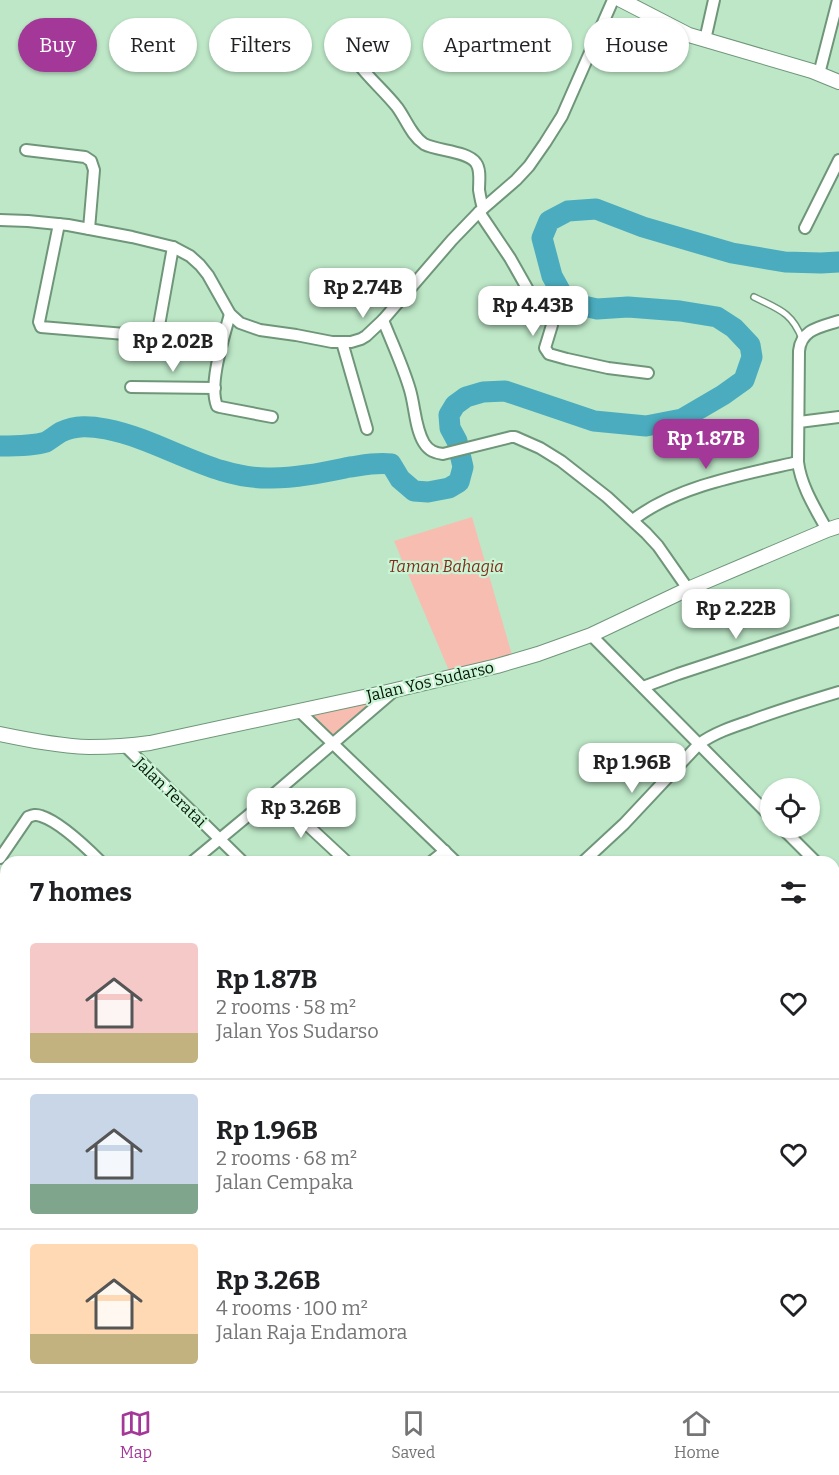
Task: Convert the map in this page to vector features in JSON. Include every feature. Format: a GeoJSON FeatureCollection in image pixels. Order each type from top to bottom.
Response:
{"type":"FeatureCollection","features":[{"type":"Feature","properties":{"kind":"street"},"geometry":{"type":"LineString","coordinates":[[0,220],[59,224],[173,247],[190,256],[208,275],[230,314],[240,323],[260,330],[332,342],[351,342],[366,336],[383,320],[452,240],[529,166],[562,116],[613,0]]}},
{"type":"Feature","properties":{"kind":"street"},"geometry":{"type":"LineString","coordinates":[[621,0],[680,32],[839,82]]}},
{"type":"Feature","properties":{"kind":"street"},"geometry":{"type":"LineString","coordinates":[[705,40],[714,0]]}},
{"type":"Feature","properties":{"kind":"street"},"geometry":{"type":"LineString","coordinates":[[819,74],[838,0]]}},
{"type":"Feature","properties":{"kind":"street"},"geometry":{"type":"LineString","coordinates":[[364,72],[395,105],[423,143],[460,154],[476,162],[480,173],[481,210],[536,304],[551,318],[552,325],[545,348],[549,354],[608,368],[648,374]]}},
{"type":"Feature","properties":{"kind":"street"},"geometry":{"type":"LineString","coordinates":[[26,150],[85,157],[91,161],[94,170],[89,229]]}},
{"type":"Feature","properties":{"kind":"street"},"geometry":{"type":"LineString","coordinates":[[805,228],[839,160]]}},
{"type":"Feature","properties":{"kind":"street"},"geometry":{"type":"LineString","coordinates":[[59,224],[39,322],[41,327],[149,336],[155,334],[158,331],[173,247]]}},
{"type":"Feature","properties":{"kind":"street"},"geometry":{"type":"LineString","coordinates":[[230,314],[217,363],[215,388],[217,406],[272,417]]}},
{"type":"Feature","properties":{"kind":"street"},"geometry":{"type":"LineString","coordinates":[[383,320],[410,390],[423,442],[430,450],[446,453],[511,437],[540,448],[587,481],[633,520],[658,546],[688,589]]}},
{"type":"Feature","properties":{"kind":"street"},"geometry":{"type":"LineString","coordinates":[[833,528],[801,478],[798,462],[799,351],[802,339],[812,330],[839,321]]}},
{"type":"Feature","properties":{"kind":"street"},"geometry":{"type":"LineString","coordinates":[[342,342],[367,429]]}},
{"type":"Feature","properties":{"kind":"street"},"geometry":{"type":"LineString","coordinates":[[131,387],[215,388]]}},
{"type":"Feature","properties":{"kind":"street"},"geometry":{"type":"LineString","coordinates":[[799,422],[839,417]]}},
{"type":"Feature","properties":{"kind":"street"},"geometry":{"type":"LineString","coordinates":[[633,520],[663,501],[684,492],[725,479],[798,462]]}},
{"type":"Feature","properties":{"kind":"street","name":"Jalan Yos Sudarso"},"geometry":{"type":"LineString","coordinates":[[0,734],[87,747],[124,746],[150,743],[394,691],[507,663],[591,635],[688,589],[833,528]]}},
{"type":"Feature","properties":{"kind":"street"},"geometry":{"type":"LineString","coordinates":[[643,687],[839,621]]}},
{"type":"Feature","properties":{"kind":"street"},"geometry":{"type":"LineString","coordinates":[[591,635],[760,806]]}},
{"type":"Feature","properties":{"kind":"street"},"geometry":{"type":"LineString","coordinates":[[199,856],[394,691]]}},
{"type":"Feature","properties":{"kind":"street"},"geometry":{"type":"LineString","coordinates":[[589,856],[624,824],[699,744],[717,733],[838,693]]}},
{"type":"Feature","properties":{"kind":"street"},"geometry":{"type":"LineString","coordinates":[[299,711],[450,856]]}},
{"type":"Feature","properties":{"kind":"street","name":"Jalan Teratai"},"geometry":{"type":"LineString","coordinates":[[124,746],[237,856]]}},
{"type":"Feature","properties":{"kind":"street"},"geometry":{"type":"LineString","coordinates":[[274,794],[340,856]]}},
{"type":"Feature","properties":{"kind":"street"},"geometry":{"type":"LineString","coordinates":[[1,856],[28,817],[38,815],[72,835],[95,856]]}},
{"type":"Feature","properties":{"kind":"street"},"geometry":{"type":"LineString","coordinates":[[792,838],[810,856]]}},
{"type":"Feature","properties":{"kind":"street"},"geometry":{"type":"LineString","coordinates":[[438,856],[444,850]]}},
{"type":"Feature","properties":{"kind":"lane"},"geometry":{"type":"LineString","coordinates":[[754,297],[782,310],[794,322],[802,339]]}},
{"type":"Feature","properties":{"kind":"green space","name":"Taman Bahagia"},"geometry":{"type":"Polygon","coordinates":[[[472,517],[512,655],[450,673],[394,541],[472,517]]]}},
{"type":"Feature","properties":{"kind":"green space"},"geometry":{"type":"Polygon","coordinates":[[[387,693],[333,741],[303,712],[387,693]]]}},
{"type":"Feature","properties":{"kind":"waterway"},"geometry":{"type":"LineString","coordinates":[[0,446],[46,442],[67,430],[94,427],[127,434],[229,473],[250,477],[292,477],[386,463],[391,464],[400,479],[414,491],[428,492],[449,488],[459,482],[463,467],[457,441],[450,428],[449,415],[455,405],[466,397],[483,392],[505,391],[594,421],[646,426],[682,419],[744,380],[752,357],[750,345],[734,328],[717,317],[680,311],[628,307],[597,309],[579,305],[562,294],[552,276],[542,238],[549,221],[568,211],[596,209],[643,227],[732,253],[785,262],[839,262]]}}]}
